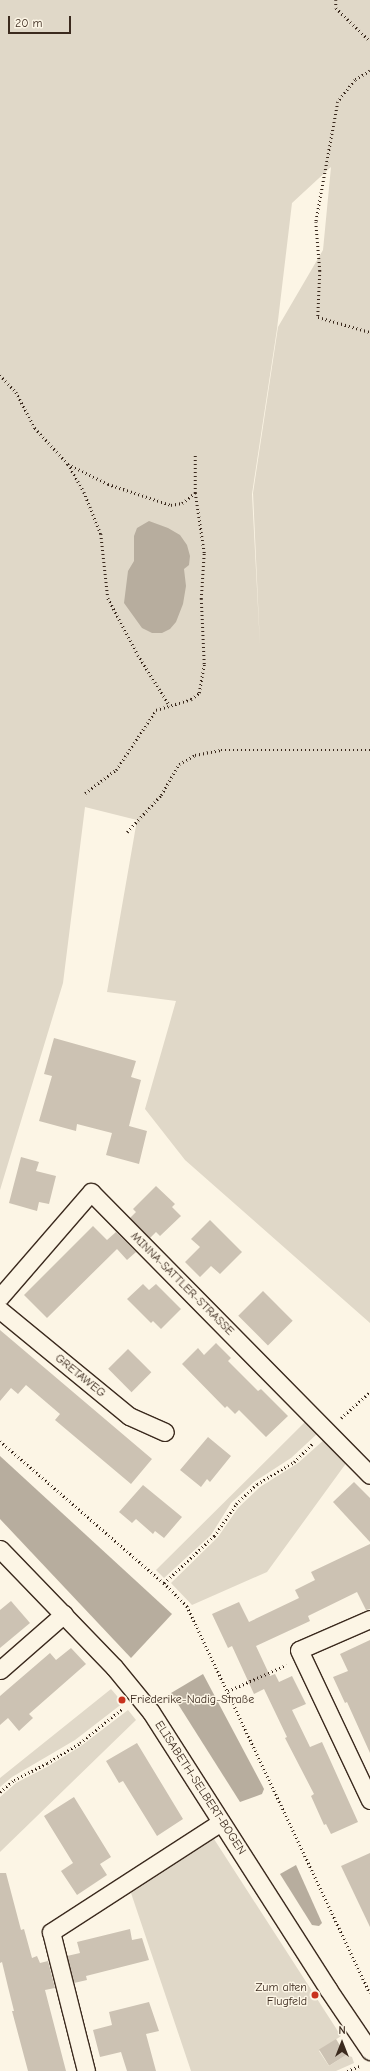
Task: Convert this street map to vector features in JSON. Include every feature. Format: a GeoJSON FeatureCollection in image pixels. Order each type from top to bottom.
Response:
{"type":"FeatureCollection","features":[{"type":"Feature","properties":{"kind":"street","name":"MINNA-SATTLER-STRASSE"},"geometry":{"type":"LineString","coordinates":[[0,1297],[91,1192],[370,1475]]}},
{"type":"Feature","properties":{"kind":"street","name":"GRETAWEG"},"geometry":{"type":"LineString","coordinates":[[0,1310],[129,1416],[165,1432]]}},
{"type":"Feature","properties":{"kind":"street","name":"ELISABETH-SELBERT-BOGEN"},"geometry":{"type":"LineString","coordinates":[[0,1549],[64,1614],[138,1695],[151,1712],[328,1989],[370,2051]]}},
{"type":"Feature","properties":{"kind":"street"},"geometry":{"type":"LineString","coordinates":[[0,1670],[64,1614]]}},
{"type":"Feature","properties":{"kind":"street"},"geometry":{"type":"LineString","coordinates":[[370,1619],[299,1650],[370,1800]]}},
{"type":"Feature","properties":{"kind":"street"},"geometry":{"type":"LineString","coordinates":[[86,2071],[51,1932],[221,1822]]}},
{"type":"Feature","properties":{"kind":"path"},"geometry":{"type":"LineString","coordinates":[[333,0],[336,4]]}},
{"type":"Feature","properties":{"kind":"path"},"geometry":{"type":"LineString","coordinates":[[336,0],[336,8],[370,41]]}},
{"type":"Feature","properties":{"kind":"path"},"geometry":{"type":"LineString","coordinates":[[370,71],[355,80],[338,102],[316,222],[320,270],[318,317],[370,332]]}},
{"type":"Feature","properties":{"kind":"path"},"geometry":{"type":"LineString","coordinates":[[0,375],[16,392],[36,428],[68,464],[84,492],[101,534],[108,598],[138,655],[170,706]]}},
{"type":"Feature","properties":{"kind":"path"},"geometry":{"type":"LineString","coordinates":[[85,793],[116,770],[156,710],[191,699],[199,693],[204,664],[201,599],[204,552],[195,493],[195,453]]}},
{"type":"Feature","properties":{"kind":"path"},"geometry":{"type":"LineString","coordinates":[[68,464],[108,484],[171,505],[182,503],[195,493]]}},
{"type":"Feature","properties":{"kind":"path"},"geometry":{"type":"LineString","coordinates":[[127,832],[162,795],[179,764],[195,755],[221,750],[370,750]]}},
{"type":"Feature","properties":{"kind":"path"},"geometry":{"type":"LineString","coordinates":[[164,1583],[214,1536],[236,1504],[257,1484],[294,1462],[370,1392]]}},
{"type":"Feature","properties":{"kind":"path"},"geometry":{"type":"LineString","coordinates":[[0,1441],[164,1583],[187,1606],[370,1993]]}},
{"type":"Feature","properties":{"kind":"path"},"geometry":{"type":"LineString","coordinates":[[228,1691],[301,1657]]}},
{"type":"Feature","properties":{"kind":"path"},"geometry":{"type":"LineString","coordinates":[[0,1792],[14,1780],[47,1763],[80,1743],[138,1695]]}},
{"type":"Feature","properties":{"kind":"shaded area"},"geometry":{"type":"Polygon","coordinates":[[[0,0],[370,0],[370,1323],[185,1160],[145,1109],[176,1001],[107,992],[137,820],[85,807],[63,983],[0,1190],[0,0]],[[331,167],[292,203],[277,329],[252,494],[260,646],[253,493],[278,327],[323,250],[331,167]]]}},
{"type":"Feature","properties":{"kind":"shaded area"},"geometry":{"type":"Polygon","coordinates":[[[149,521],[168,528],[180,535],[187,545],[190,556],[189,565],[184,569],[186,586],[183,604],[176,622],[170,629],[162,633],[152,633],[142,628],[124,603],[128,571],[134,561],[134,536],[137,528],[149,521]]]}},
{"type":"Feature","properties":{"kind":"shaded area"},"geometry":{"type":"Polygon","coordinates":[[[306,1421],[318,1433],[291,1458],[254,1482],[231,1503],[211,1535],[164,1578],[156,1570],[306,1421]]]}},
{"type":"Feature","properties":{"kind":"shaded area"},"geometry":{"type":"Polygon","coordinates":[[[325,1439],[347,1462],[267,1572],[192,1605],[171,1583],[218,1537],[238,1508],[260,1487],[298,1463],[325,1439]]]}},
{"type":"Feature","properties":{"kind":"shaded area"},"geometry":{"type":"Polygon","coordinates":[[[0,1456],[172,1614],[131,1658],[0,1519],[0,1456]]]}},
{"type":"Feature","properties":{"kind":"shaded area"},"geometry":{"type":"Polygon","coordinates":[[[203,1674],[264,1789],[262,1794],[240,1802],[171,1693],[203,1674]]]}},
{"type":"Feature","properties":{"kind":"shaded area"},"geometry":{"type":"Polygon","coordinates":[[[111,1689],[123,1703],[75,1740],[12,1777],[0,1787],[0,1778],[111,1689]]]}},
{"type":"Feature","properties":{"kind":"shaded area"},"geometry":{"type":"Polygon","coordinates":[[[128,1710],[136,1720],[0,1852],[0,1797],[16,1783],[47,1767],[81,1746],[128,1710]]]}},
{"type":"Feature","properties":{"kind":"shaded area"},"geometry":{"type":"Polygon","coordinates":[[[214,1839],[341,2036],[319,2051],[329,2066],[346,2055],[352,2057],[354,2063],[336,2071],[191,2071],[131,1893],[214,1839]]]}},
{"type":"Feature","properties":{"kind":"shaded area"},"geometry":{"type":"Polygon","coordinates":[[[296,1865],[322,1923],[319,1926],[312,1925],[280,1874],[296,1865]]]}},
{"type":"Feature","properties":{"kind":"building"},"geometry":{"type":"Polygon","coordinates":[[[54,1038],[136,1061],[131,1077],[141,1080],[129,1126],[147,1131],[139,1164],[106,1155],[112,1133],[77,1124],[76,1131],[39,1121],[52,1076],[44,1074],[54,1038]]]}},
{"type":"Feature","properties":{"kind":"building"},"geometry":{"type":"Polygon","coordinates":[[[21,1157],[39,1162],[36,1171],[56,1176],[49,1204],[39,1202],[37,1211],[9,1203],[21,1157]]]}},
{"type":"Feature","properties":{"kind":"building"},"geometry":{"type":"Polygon","coordinates":[[[156,1186],[175,1204],[172,1207],[181,1216],[160,1236],[156,1232],[150,1238],[130,1218],[136,1212],[133,1209],[156,1186]]]}},
{"type":"Feature","properties":{"kind":"building"},"geometry":{"type":"Polygon","coordinates":[[[210,1220],[242,1252],[220,1274],[211,1266],[200,1277],[185,1262],[200,1247],[191,1239],[210,1220]]]}},
{"type":"Feature","properties":{"kind":"building"},"geometry":{"type":"Polygon","coordinates":[[[93,1226],[107,1240],[116,1232],[136,1252],[127,1260],[117,1249],[47,1318],[24,1295],[93,1226]]]}},
{"type":"Feature","properties":{"kind":"building"},"geometry":{"type":"Polygon","coordinates":[[[143,1284],[149,1290],[156,1284],[181,1309],[161,1329],[153,1321],[151,1323],[127,1299],[143,1284]]]}},
{"type":"Feature","properties":{"kind":"building"},"geometry":{"type":"Polygon","coordinates":[[[263,1291],[293,1321],[268,1345],[238,1316],[263,1291]]]}},
{"type":"Feature","properties":{"kind":"building"},"geometry":{"type":"Polygon","coordinates":[[[0,1330],[152,1459],[131,1484],[55,1420],[60,1414],[26,1385],[18,1394],[11,1388],[0,1401],[0,1330]]]}},
{"type":"Feature","properties":{"kind":"building"},"geometry":{"type":"Polygon","coordinates":[[[216,1343],[231,1358],[228,1361],[258,1391],[261,1389],[288,1416],[266,1437],[239,1410],[235,1414],[227,1406],[225,1408],[182,1364],[198,1348],[204,1355],[216,1343]]]}},
{"type":"Feature","properties":{"kind":"building"},"geometry":{"type":"Polygon","coordinates":[[[128,1349],[151,1372],[132,1392],[108,1369],[128,1349]]]}},
{"type":"Feature","properties":{"kind":"building"},"geometry":{"type":"Polygon","coordinates":[[[208,1437],[231,1456],[210,1482],[207,1479],[201,1487],[180,1470],[208,1437]]]}},
{"type":"Feature","properties":{"kind":"building"},"geometry":{"type":"Polygon","coordinates":[[[354,1482],[370,1498],[370,1542],[333,1502],[354,1482]]]}},
{"type":"Feature","properties":{"kind":"building"},"geometry":{"type":"Polygon","coordinates":[[[143,1485],[182,1517],[164,1538],[155,1531],[153,1534],[136,1519],[132,1523],[119,1512],[143,1485]]]}},
{"type":"Feature","properties":{"kind":"building"},"geometry":{"type":"Polygon","coordinates":[[[370,1544],[370,1609],[366,1610],[357,1592],[308,1616],[310,1621],[256,1646],[270,1676],[275,1674],[279,1682],[292,1676],[306,1704],[292,1710],[310,1747],[322,1742],[358,1822],[331,1834],[326,1824],[324,1825],[311,1796],[314,1794],[285,1738],[287,1737],[264,1689],[254,1694],[232,1646],[228,1648],[212,1614],[239,1602],[249,1622],[299,1598],[295,1590],[315,1580],[311,1572],[370,1544]]]}},
{"type":"Feature","properties":{"kind":"building"},"geometry":{"type":"Polygon","coordinates":[[[11,1601],[30,1623],[0,1648],[0,1610],[11,1601]]]}},
{"type":"Feature","properties":{"kind":"building"},"geometry":{"type":"Polygon","coordinates":[[[370,1640],[370,1753],[347,1702],[345,1703],[333,1677],[348,1671],[340,1654],[370,1640]]]}},
{"type":"Feature","properties":{"kind":"building"},"geometry":{"type":"Polygon","coordinates":[[[71,1648],[86,1664],[29,1714],[33,1718],[19,1731],[8,1718],[0,1725],[0,1696],[50,1653],[56,1660],[71,1648]]]}},
{"type":"Feature","properties":{"kind":"building"},"geometry":{"type":"Polygon","coordinates":[[[137,1743],[183,1819],[157,1836],[123,1781],[119,1783],[106,1761],[137,1743]]]}},
{"type":"Feature","properties":{"kind":"building"},"geometry":{"type":"Polygon","coordinates":[[[74,1797],[111,1857],[100,1864],[107,1875],[77,1895],[61,1871],[73,1863],[44,1816],[74,1797]]]}},
{"type":"Feature","properties":{"kind":"building"},"geometry":{"type":"Polygon","coordinates":[[[370,1853],[370,1927],[341,1866],[370,1853]]]}},
{"type":"Feature","properties":{"kind":"building"},"geometry":{"type":"Polygon","coordinates":[[[0,1873],[6,1873],[21,1930],[24,1929],[32,1958],[37,1956],[40,1963],[48,1961],[55,1988],[45,1990],[66,2071],[28,2071],[12,2011],[14,2011],[2,1962],[0,1963],[0,1873]]]}},
{"type":"Feature","properties":{"kind":"building"},"geometry":{"type":"Polygon","coordinates":[[[130,1929],[132,1940],[142,1938],[149,1960],[86,1976],[87,1980],[74,1983],[67,1956],[80,1953],[77,1942],[130,1929]]]}},
{"type":"Feature","properties":{"kind":"building"},"geometry":{"type":"Polygon","coordinates":[[[149,2002],[159,2031],[146,2034],[156,2071],[127,2071],[121,2052],[100,2057],[93,2030],[112,2025],[109,2012],[149,2002]]]}},
{"type":"Feature","properties":{"kind":"building"},"geometry":{"type":"Polygon","coordinates":[[[336,2039],[346,2055],[329,2066],[319,2050],[336,2039]]]}},
{"type":"Feature","properties":{"kind":"place","name":"Friederike-Nadig-Straße"},"geometry":{"type":"Point","coordinates":[122,1700]}},
{"type":"Feature","properties":{"kind":"place","name":"Zum alten Flugfeld"},"geometry":{"type":"Point","coordinates":[315,1995]}}]}
